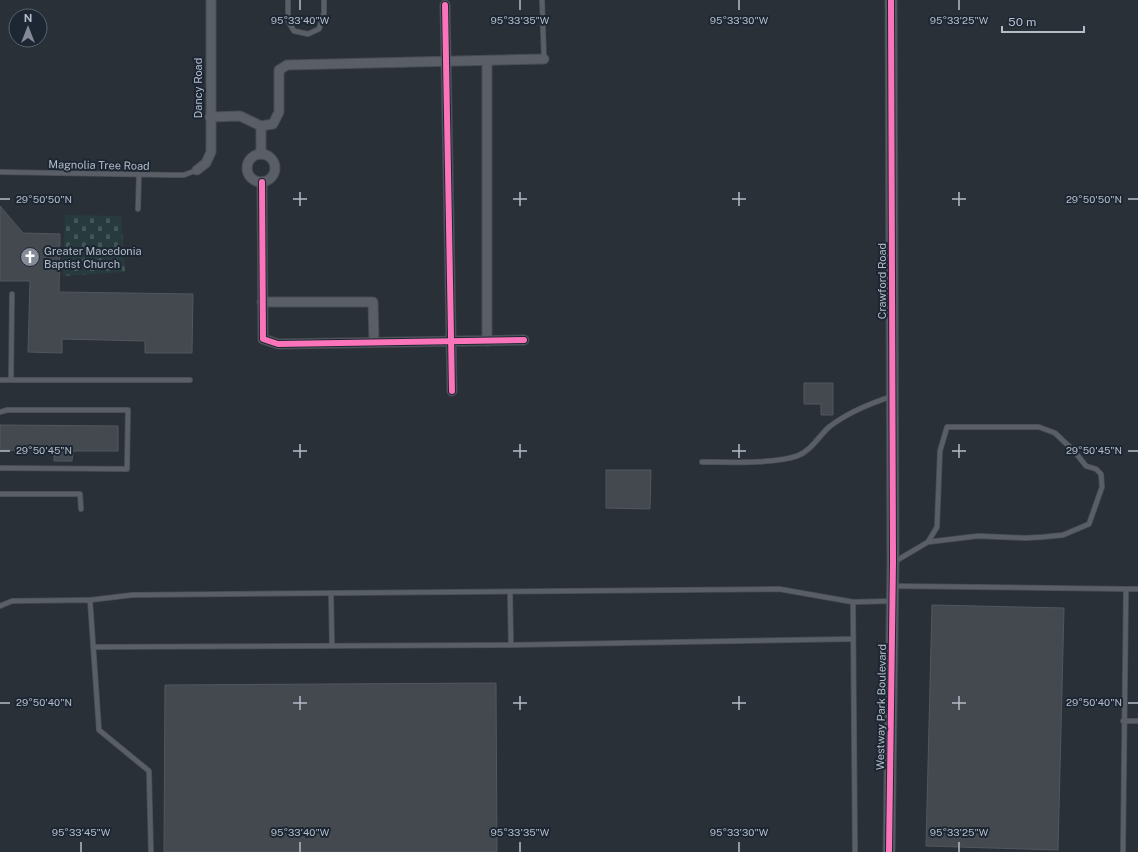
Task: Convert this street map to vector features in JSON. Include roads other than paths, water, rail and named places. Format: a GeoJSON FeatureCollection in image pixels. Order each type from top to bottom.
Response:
{"type":"FeatureCollection","features":[{"type":"Feature","properties":{"kind":"street","name":"Dancy Road"},"geometry":{"type":"LineString","coordinates":[[197,170],[206,163],[211,152],[211,0]]}},
{"type":"Feature","properties":{"kind":"street","name":"Crawford Road"},"geometry":{"type":"LineString","coordinates":[[891,0],[893,562]]}},
{"type":"Feature","properties":{"kind":"street"},"geometry":{"type":"LineString","coordinates":[[445,5],[452,391]]}},
{"type":"Feature","properties":{"kind":"street"},"geometry":{"type":"LineString","coordinates":[[210,117],[240,116],[262,126],[272,124],[279,112],[278,70],[287,65],[544,59]]}},
{"type":"Feature","properties":{"kind":"street"},"geometry":{"type":"LineString","coordinates":[[487,61],[487,341]]}},
{"type":"Feature","properties":{"kind":"street"},"geometry":{"type":"LineString","coordinates":[[261,154],[262,126]]}},
{"type":"Feature","properties":{"kind":"street"},"geometry":{"type":"LineString","coordinates":[[261,154],[270,157],[273,161],[275,170],[271,178],[262,182],[254,180],[250,177],[247,168],[249,160],[261,154]]}},
{"type":"Feature","properties":{"kind":"street"},"geometry":{"type":"LineString","coordinates":[[262,182],[263,339],[278,344],[524,340]]}},
{"type":"Feature","properties":{"kind":"street"},"geometry":{"type":"LineString","coordinates":[[262,302],[373,302],[374,342]]}},
{"type":"Feature","properties":{"kind":"street","name":"Westway Park Boulevard"},"geometry":{"type":"LineString","coordinates":[[888,852],[893,562]]}},
{"type":"Feature","properties":{"kind":"lane"},"geometry":{"type":"LineString","coordinates":[[288,0],[288,21],[294,31],[308,34],[320,29],[324,14],[324,0]]}},
{"type":"Feature","properties":{"kind":"lane"},"geometry":{"type":"LineString","coordinates":[[542,0],[544,59]]}},
{"type":"Feature","properties":{"kind":"lane","name":"Magnolia Tree Road"},"geometry":{"type":"LineString","coordinates":[[0,172],[184,175],[197,170]]}},
{"type":"Feature","properties":{"kind":"lane"},"geometry":{"type":"LineString","coordinates":[[138,209],[139,174]]}},
{"type":"Feature","properties":{"kind":"lane"},"geometry":{"type":"LineString","coordinates":[[11,380],[12,294]]}},
{"type":"Feature","properties":{"kind":"lane"},"geometry":{"type":"LineString","coordinates":[[0,380],[190,380]]}},
{"type":"Feature","properties":{"kind":"lane"},"geometry":{"type":"LineString","coordinates":[[702,462],[736,462],[786,458],[799,455],[817,441],[829,427],[874,402],[893,396]]}},
{"type":"Feature","properties":{"kind":"lane"},"geometry":{"type":"LineString","coordinates":[[0,412],[7,410],[128,410],[127,469],[0,468]]}},
{"type":"Feature","properties":{"kind":"lane"},"geometry":{"type":"LineString","coordinates":[[893,562],[928,542],[978,536],[1025,538],[1062,535],[1089,524],[1102,487],[1101,474],[1096,469],[1086,466],[1075,452],[1055,433],[1039,427],[947,427],[940,451],[937,527],[928,542]]}},
{"type":"Feature","properties":{"kind":"lane"},"geometry":{"type":"LineString","coordinates":[[0,494],[80,494],[81,510]]}},
{"type":"Feature","properties":{"kind":"lane"},"geometry":{"type":"LineString","coordinates":[[892,586],[1138,589]]}},
{"type":"Feature","properties":{"kind":"lane"},"geometry":{"type":"LineString","coordinates":[[0,606],[12,601],[90,600],[132,595],[779,589],[853,602],[892,601]]}},
{"type":"Feature","properties":{"kind":"lane"},"geometry":{"type":"LineString","coordinates":[[1123,852],[1126,589]]}},
{"type":"Feature","properties":{"kind":"lane"},"geometry":{"type":"LineString","coordinates":[[510,592],[511,645]]}},
{"type":"Feature","properties":{"kind":"lane"},"geometry":{"type":"LineString","coordinates":[[331,593],[332,646]]}},
{"type":"Feature","properties":{"kind":"lane"},"geometry":{"type":"LineString","coordinates":[[90,600],[98,730],[149,771],[151,852]]}},
{"type":"Feature","properties":{"kind":"lane"},"geometry":{"type":"LineString","coordinates":[[853,602],[852,639],[855,852]]}},
{"type":"Feature","properties":{"kind":"lane"},"geometry":{"type":"LineString","coordinates":[[93,647],[511,645],[852,639]]}},
{"type":"Feature","properties":{"kind":"lane"},"geometry":{"type":"LineString","coordinates":[[1124,721],[1138,721]]}},
{"type":"Feature","properties":{"kind":"place","name":"Greater Macedonia Baptist Church"},"geometry":{"type":"Point","coordinates":[30,257]}}]}
